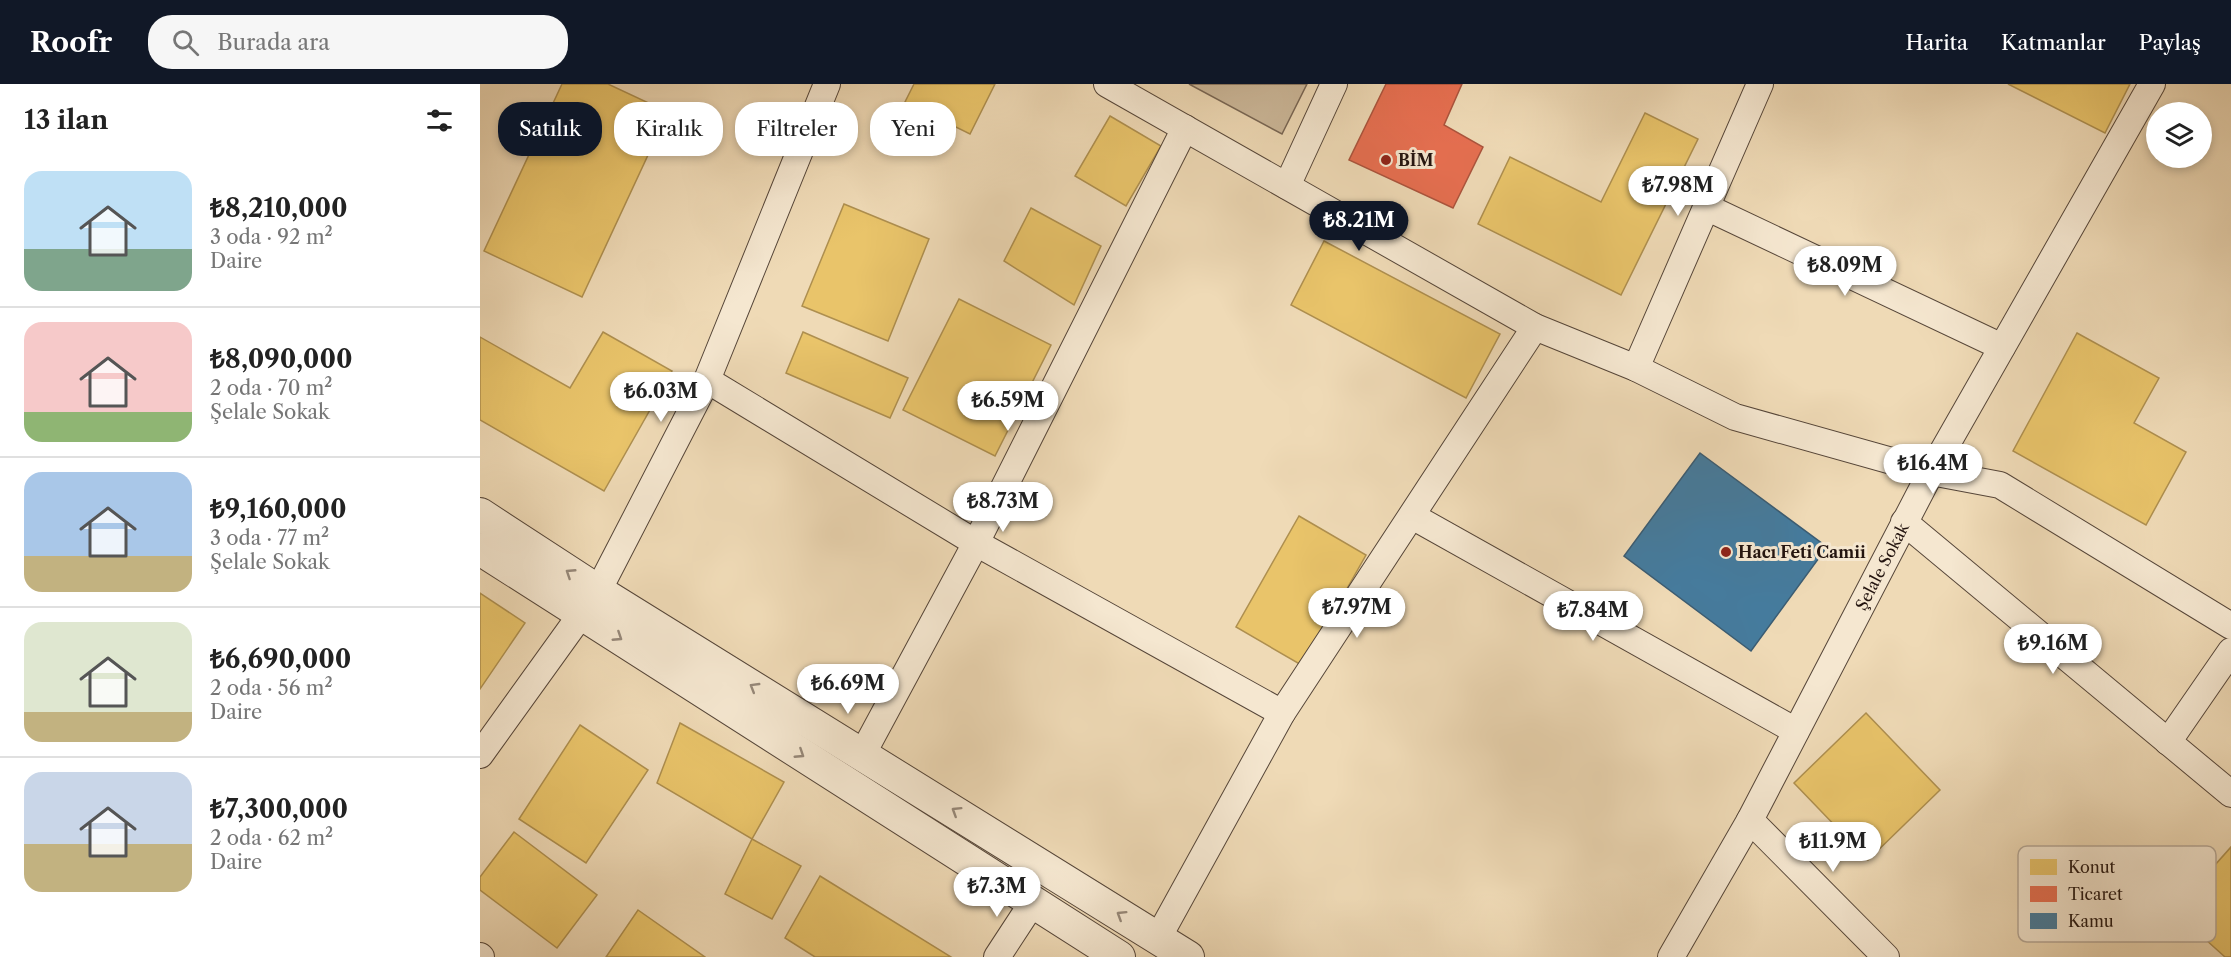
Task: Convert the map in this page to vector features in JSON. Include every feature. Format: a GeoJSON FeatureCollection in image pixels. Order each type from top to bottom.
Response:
{"type":"FeatureCollection","features":[{"type":"Feature","properties":{"kind":"street"},"geometry":{"type":"LineString","coordinates":[[480,755],[589,602],[707,380],[827,84]]}},
{"type":"Feature","properties":{"kind":"street"},"geometry":{"type":"LineString","coordinates":[[1107,84],[1535,327],[1636,368],[1735,417],[1931,472],[2000,485],[2231,626]]}},
{"type":"Feature","properties":{"kind":"street"},"geometry":{"type":"LineString","coordinates":[[1287,186],[1334,84]]}},
{"type":"Feature","properties":{"kind":"street"},"geometry":{"type":"LineString","coordinates":[[1636,368],[1760,84]]}},
{"type":"Feature","properties":{"kind":"street","name":"Şelale Sokak"},"geometry":{"type":"LineString","coordinates":[[1671,957],[1750,819],[1931,472],[2152,84]]}},
{"type":"Feature","properties":{"kind":"street"},"geometry":{"type":"LineString","coordinates":[[863,753],[976,543],[1185,128]]}},
{"type":"Feature","properties":{"kind":"street"},"geometry":{"type":"LineString","coordinates":[[1706,207],[2002,347]]}},
{"type":"Feature","properties":{"kind":"street"},"geometry":{"type":"LineString","coordinates":[[1158,938],[1282,713],[1535,327]]}},
{"type":"Feature","properties":{"kind":"street"},"geometry":{"type":"LineString","coordinates":[[707,380],[976,543],[1282,713]]}},
{"type":"Feature","properties":{"kind":"street"},"geometry":{"type":"LineString","coordinates":[[480,514],[589,602],[1033,903],[1100,952]]}},
{"type":"Feature","properties":{"kind":"street"},"geometry":{"type":"LineString","coordinates":[[1412,516],[1796,731]]}},
{"type":"Feature","properties":{"kind":"street"},"geometry":{"type":"LineString","coordinates":[[1904,522],[2231,794]]}},
{"type":"Feature","properties":{"kind":"street"},"geometry":{"type":"LineString","coordinates":[[480,549],[589,602],[863,753],[1188,957]]}},
{"type":"Feature","properties":{"kind":"street"},"geometry":{"type":"LineString","coordinates":[[2168,742],[2231,651]]}},
{"type":"Feature","properties":{"kind":"street"},"geometry":{"type":"LineString","coordinates":[[1750,819],[1886,957]]}},
{"type":"Feature","properties":{"kind":"street"},"geometry":{"type":"LineString","coordinates":[[997,957],[1033,903]]}},
{"type":"Feature","properties":{"kind":"shaded area"},"geometry":{"type":"Polygon","coordinates":[[[1189,84],[1307,84],[1282,134],[1189,84]]]}},
{"type":"Feature","properties":{"kind":"building: Konut"},"geometry":{"type":"Polygon","coordinates":[[[562,84],[608,84],[647,102],[614,102],[614,156],[648,156],[582,297],[484,251],[528,156],[602,156],[602,102],[554,102],[562,84]]]}},
{"type":"Feature","properties":{"kind":"building: Konut"},"geometry":{"type":"Polygon","coordinates":[[[914,84],[995,84],[970,134],[956,127],[956,102],[905,102],[914,84]]]}},
{"type":"Feature","properties":{"kind":"building: Konut"},"geometry":{"type":"Polygon","coordinates":[[[2008,84],[2130,84],[2105,133],[2008,84]]]}},
{"type":"Feature","properties":{"kind":"building: Konut"},"geometry":{"type":"Polygon","coordinates":[[[1645,113],[1698,139],[1621,295],[1478,224],[1510,157],[1601,202],[1645,113]]]}},
{"type":"Feature","properties":{"kind":"building: Konut"},"geometry":{"type":"Polygon","coordinates":[[[1110,116],[1161,146],[1126,206],[1075,176],[1110,116]]]}},
{"type":"Feature","properties":{"kind":"building: Konut"},"geometry":{"type":"Polygon","coordinates":[[[844,204],[929,239],[888,341],[802,306],[844,204]]]}},
{"type":"Feature","properties":{"kind":"building: Konut"},"geometry":{"type":"Polygon","coordinates":[[[1031,208],[1101,246],[1074,305],[1004,261],[1031,208]]]}},
{"type":"Feature","properties":{"kind":"building: Konut"},"geometry":{"type":"Polygon","coordinates":[[[1324,241],[1500,334],[1466,398],[1291,305],[1324,241]]]}},
{"type":"Feature","properties":{"kind":"building: Konut"},"geometry":{"type":"Polygon","coordinates":[[[959,299],[1051,345],[995,456],[903,410],[959,299]]]}},
{"type":"Feature","properties":{"kind":"building: Konut"},"geometry":{"type":"Polygon","coordinates":[[[603,332],[672,371],[604,491],[480,420],[480,337],[570,388],[603,332]]]}},
{"type":"Feature","properties":{"kind":"building: Konut"},"geometry":{"type":"Polygon","coordinates":[[[803,332],[908,378],[890,418],[786,373],[803,332]]]}},
{"type":"Feature","properties":{"kind":"building: Konut"},"geometry":{"type":"Polygon","coordinates":[[[2077,333],[2159,378],[2134,423],[2186,452],[2146,525],[2013,451],[2077,333]]]}},
{"type":"Feature","properties":{"kind":"building: Konut"},"geometry":{"type":"Polygon","coordinates":[[[1299,516],[1366,555],[1303,666],[1236,627],[1299,516]]]}},
{"type":"Feature","properties":{"kind":"building: Konut"},"geometry":{"type":"Polygon","coordinates":[[[480,593],[525,623],[480,689],[480,593]]]}},
{"type":"Feature","properties":{"kind":"building: Konut"},"geometry":{"type":"Polygon","coordinates":[[[1866,713],[1940,790],[1868,860],[1794,783],[1866,713]]]}},
{"type":"Feature","properties":{"kind":"building: Konut"},"geometry":{"type":"Polygon","coordinates":[[[680,723],[784,782],[752,839],[657,783],[680,723]]]}},
{"type":"Feature","properties":{"kind":"building: Konut"},"geometry":{"type":"Polygon","coordinates":[[[580,725],[648,770],[586,863],[519,819],[580,725]]]}},
{"type":"Feature","properties":{"kind":"building: Konut"},"geometry":{"type":"Polygon","coordinates":[[[514,832],[597,895],[557,948],[480,890],[480,877],[514,832]]]}},
{"type":"Feature","properties":{"kind":"building: Konut"},"geometry":{"type":"Polygon","coordinates":[[[752,839],[801,866],[772,919],[725,894],[752,839]]]}},
{"type":"Feature","properties":{"kind":"building: Konut"},"geometry":{"type":"Polygon","coordinates":[[[2231,847],[2231,957],[2225,957],[2208,942],[2216,942],[2216,864],[2231,847]]]}},
{"type":"Feature","properties":{"kind":"building: Konut"},"geometry":{"type":"Polygon","coordinates":[[[820,876],[951,957],[815,957],[785,938],[820,876]]]}},
{"type":"Feature","properties":{"kind":"building: Konut"},"geometry":{"type":"Polygon","coordinates":[[[638,910],[705,957],[606,957],[638,910]]]}},
{"type":"Feature","properties":{"kind":"building: Ticaret"},"geometry":{"type":"Polygon","coordinates":[[[1386,84],[1462,84],[1444,125],[1483,147],[1453,208],[1349,160],[1386,84]]]}},
{"type":"Feature","properties":{"kind":"building: Kamu","name":"Hacı Feti Camii"},"geometry":{"type":"Polygon","coordinates":[[[1700,453],[1827,547],[1751,651],[1624,556],[1700,453]]]}},
{"type":"Feature","properties":{"kind":"place","name":"BİM"},"geometry":{"type":"Point","coordinates":[1386,160]}},
{"type":"Feature","properties":{"kind":"place","name":"Hacı Feti Camii"},"geometry":{"type":"Point","coordinates":[1726,552]}}]}
